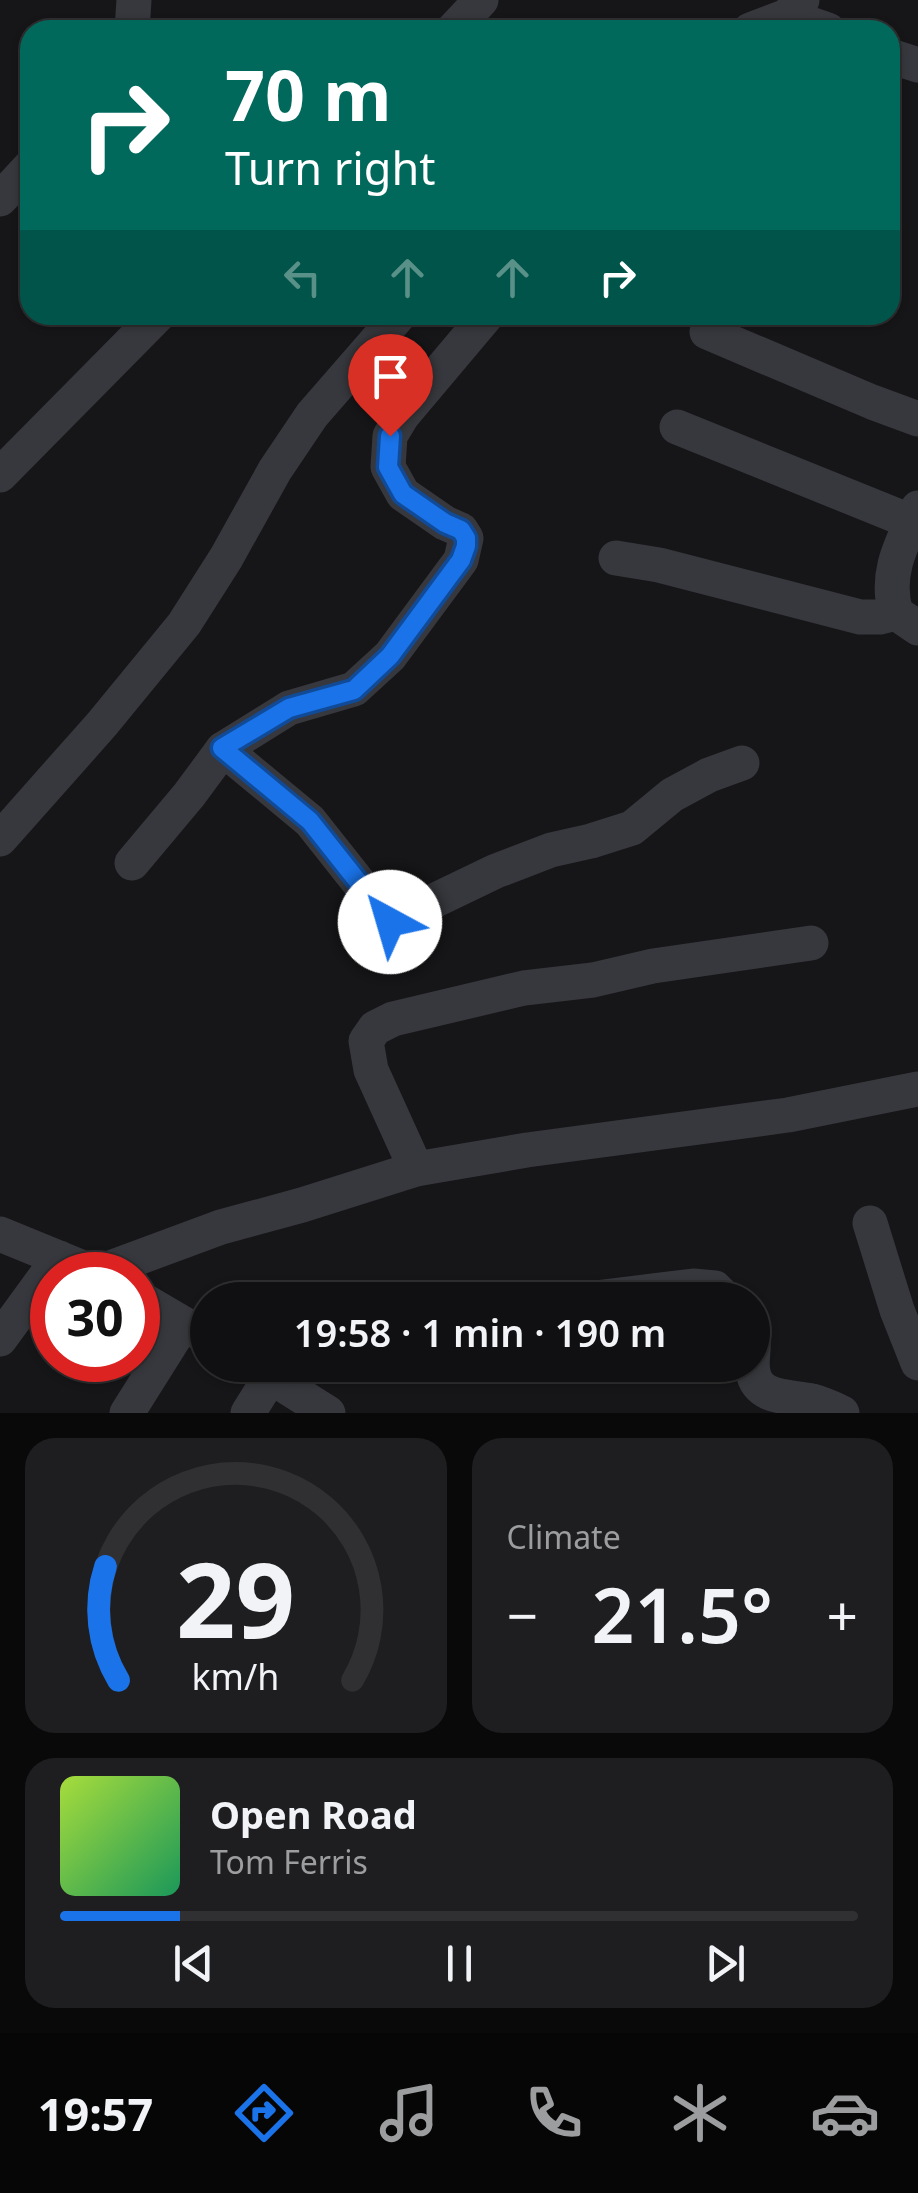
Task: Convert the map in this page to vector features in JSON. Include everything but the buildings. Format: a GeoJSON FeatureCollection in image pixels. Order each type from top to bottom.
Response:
{"type":"FeatureCollection","features":[{"type":"Feature","properties":{"kind":"street"},"geometry":{"type":"LineString","coordinates":[[463,20],[482,0]]}},
{"type":"Feature","properties":{"kind":"street"},"geometry":{"type":"LineString","coordinates":[[770,20],[794,8]]}},
{"type":"Feature","properties":{"kind":"street"},"geometry":{"type":"LineString","coordinates":[[0,199],[20,177]]}},
{"type":"Feature","properties":{"kind":"street"},"geometry":{"type":"LineString","coordinates":[[0,475],[148,325]]}},
{"type":"Feature","properties":{"kind":"street"},"geometry":{"type":"LineString","coordinates":[[0,839],[184,624],[312,414],[390,325]]}},
{"type":"Feature","properties":{"kind":"street"},"geometry":{"type":"LineString","coordinates":[[132,864],[222,748],[289,708],[354,690],[390,656],[461,560],[466,538],[461,530],[403,494],[388,467],[390,436],[478,325]]}},
{"type":"Feature","properties":{"kind":"street"},"geometry":{"type":"LineString","coordinates":[[707,332],[918,419]]}},
{"type":"Feature","properties":{"kind":"street"},"geometry":{"type":"LineString","coordinates":[[677,427],[915,514],[891,580],[891,597],[907,621]]}},
{"type":"Feature","properties":{"kind":"street"},"geometry":{"type":"LineString","coordinates":[[616,558],[659,565],[860,617],[907,621]]}},
{"type":"Feature","properties":{"kind":"street"},"geometry":{"type":"LineString","coordinates":[[222,748],[310,821],[390,922],[496,871],[551,850],[632,828],[672,795],[709,774],[742,764]]}},
{"type":"Feature","properties":{"kind":"street"},"geometry":{"type":"LineString","coordinates":[[416,1169],[371,1070],[366,1042],[376,1028],[393,1018],[524,988],[811,943]]}},
{"type":"Feature","properties":{"kind":"street"},"geometry":{"type":"LineString","coordinates":[[156,1252],[221,1227],[416,1169],[788,1115],[918,1089]]}},
{"type":"Feature","properties":{"kind":"street"},"geometry":{"type":"LineString","coordinates":[[870,1223],[918,1363]]}},
{"type":"Feature","properties":{"kind":"street"},"geometry":{"type":"LineString","coordinates":[[0,1234],[44,1252]]}},
{"type":"Feature","properties":{"kind":"street"},"geometry":{"type":"LineString","coordinates":[[0,1340],[30,1298]]}},
{"type":"Feature","properties":{"kind":"street"},"geometry":{"type":"LineString","coordinates":[[160,1310],[190,1328]]}},
{"type":"Feature","properties":{"kind":"street"},"geometry":{"type":"LineString","coordinates":[[127,1413],[190,1337]]}},
{"type":"Feature","properties":{"kind":"street"},"geometry":{"type":"LineString","coordinates":[[248,1413],[266,1382]]}},
{"type":"Feature","properties":{"kind":"street"},"geometry":{"type":"LineString","coordinates":[[290,1382],[328,1413]]}},
{"type":"Feature","properties":{"kind":"street"},"geometry":{"type":"LineString","coordinates":[[757,1382],[766,1392],[826,1405],[842,1413]]}},
{"type":"Feature","properties":{"kind":"route"},"geometry":{"type":"LineString","coordinates":[[390,436],[388,467],[403,494],[461,530],[466,546],[461,560],[390,656],[354,690],[289,708],[222,748],[310,821],[390,922]]}}]}
